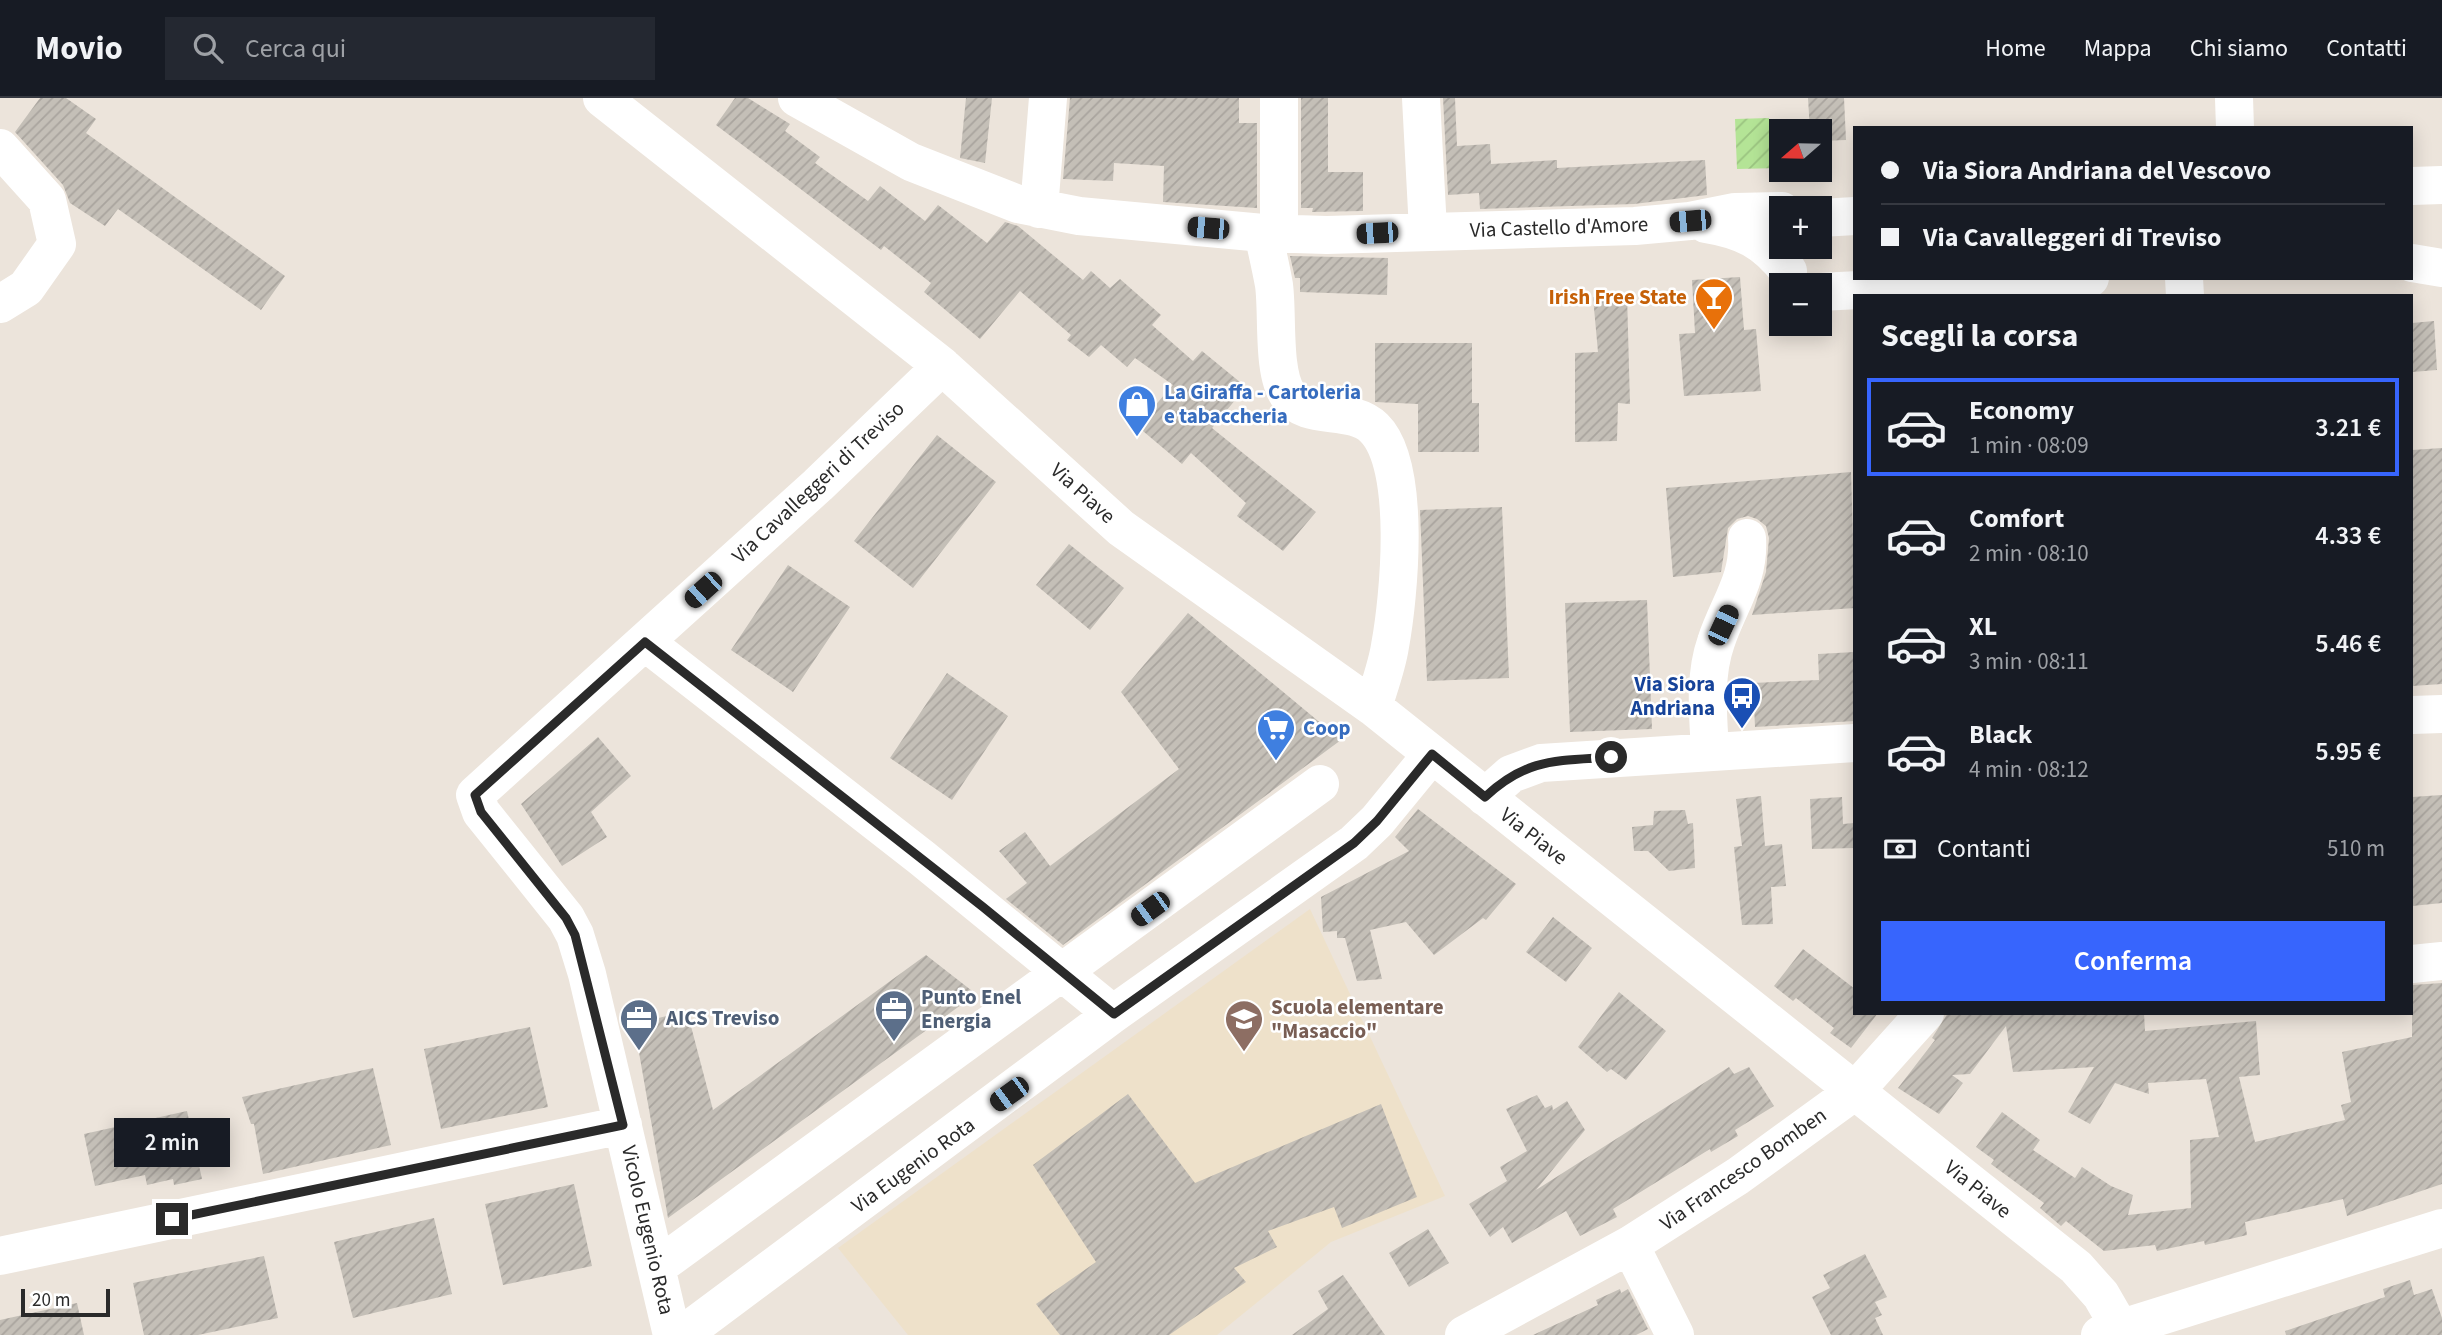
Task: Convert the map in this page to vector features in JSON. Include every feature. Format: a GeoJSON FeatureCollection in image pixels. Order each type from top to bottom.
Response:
{"type":"FeatureCollection","features":[{"type":"Feature","properties":{"kind":"street","name":"Via Piave"},"geometry":{"type":"LineString","coordinates":[[602,98],[942,366],[1121,528],[1373,707],[2076,1267],[2101,1295],[2110,1332],[2442,1228]]}},
{"type":"Feature","properties":{"kind":"street","name":"Via Castello d'Amore"},"geometry":{"type":"LineString","coordinates":[[797,98],[911,162],[1039,209],[1079,216],[1271,233],[1326,235],[1635,226],[1690,221],[1735,212],[1769,211]]}},
{"type":"Feature","properties":{"kind":"street"},"geometry":{"type":"LineString","coordinates":[[1039,209],[1048,98]]}},
{"type":"Feature","properties":{"kind":"street"},"geometry":{"type":"LineString","coordinates":[[1279,98],[1271,233],[1280,372],[1286,393],[1295,404],[1318,411],[1346,413],[1375,429],[1387,450],[1396,482],[1399,532],[1390,646],[1373,707]]}},
{"type":"Feature","properties":{"kind":"street"},"geometry":{"type":"LineString","coordinates":[[1421,98],[1428,230]]}},
{"type":"Feature","properties":{"kind":"street"},"geometry":{"type":"LineString","coordinates":[[2234,98],[2235,126]]}},
{"type":"Feature","properties":{"kind":"street"},"geometry":{"type":"LineString","coordinates":[[0,148],[47,200],[57,244],[26,288],[0,304]]}},
{"type":"Feature","properties":{"kind":"street"},"geometry":{"type":"LineString","coordinates":[[2413,186],[2442,185]]}},
{"type":"Feature","properties":{"kind":"street","name":"Via Castello d'Amore"},"geometry":{"type":"LineString","coordinates":[[1690,221],[1732,229],[1757,239],[1791,268]]}},
{"type":"Feature","properties":{"kind":"street"},"geometry":{"type":"LineString","coordinates":[[2413,262],[2442,260]]}},
{"type":"Feature","properties":{"kind":"street"},"geometry":{"type":"LineString","coordinates":[[2413,262],[2442,268]]}},
{"type":"Feature","properties":{"kind":"street"},"geometry":{"type":"LineString","coordinates":[[1832,291],[2051,280]]}},
{"type":"Feature","properties":{"kind":"street","name":"Via Cavalleggeri di Treviso"},"geometry":{"type":"LineString","coordinates":[[623,1125],[575,935],[566,918],[481,812],[475,795],[818,485],[942,366]]}},
{"type":"Feature","properties":{"kind":"street"},"geometry":{"type":"LineString","coordinates":[[1710,750],[1708,698],[1711,660],[1716,641],[1745,578],[1747,538]]}},
{"type":"Feature","properties":{"kind":"street"},"geometry":{"type":"LineString","coordinates":[[645,642],[1065,972],[1114,1014]]}},
{"type":"Feature","properties":{"kind":"street"},"geometry":{"type":"LineString","coordinates":[[2413,715],[2442,714]]}},
{"type":"Feature","properties":{"kind":"street"},"geometry":{"type":"LineString","coordinates":[[1485,797],[1511,774],[1541,763],[1710,750],[1853,743]]}},
{"type":"Feature","properties":{"kind":"street","name":"Via Eugenio Rota"},"geometry":{"type":"LineString","coordinates":[[681,1335],[1114,1014],[1354,843],[1377,821],[1432,754]]}},
{"type":"Feature","properties":{"kind":"street"},"geometry":{"type":"LineString","coordinates":[[657,1267],[1320,784]]}},
{"type":"Feature","properties":{"kind":"street"},"geometry":{"type":"LineString","coordinates":[[2413,964],[2442,961]]}},
{"type":"Feature","properties":{"kind":"street","name":"Via Francesco Bomben"},"geometry":{"type":"LineString","coordinates":[[1464,1335],[1630,1245],[1738,1176],[1855,1091],[1923,1015]]}},
{"type":"Feature","properties":{"kind":"street"},"geometry":{"type":"LineString","coordinates":[[0,1256],[623,1125]]}},
{"type":"Feature","properties":{"kind":"street","name":"Vicolo Eugenio Rota"},"geometry":{"type":"LineString","coordinates":[[623,1125],[672,1335]]}},
{"type":"Feature","properties":{"kind":"street"},"geometry":{"type":"LineString","coordinates":[[1630,1245],[1675,1335]]}},
{"type":"Feature","properties":{"kind":"shaded area","name":"Scuola elementare \"Masaccio\""},"geometry":{"type":"Polygon","coordinates":[[[1310,909],[1445,1196],[1331,1242],[1217,1335],[908,1335],[838,1248],[1310,909]]]}},
{"type":"Feature","properties":{"kind":"green space"},"geometry":{"type":"Polygon","coordinates":[[[1769,118],[1769,168],[1737,169],[1735,119],[1769,118]]]}},
{"type":"Feature","properties":{"kind":"building"},"geometry":{"type":"Polygon","coordinates":[[[40,98],[66,98],[96,119],[86,133],[285,276],[261,310],[118,209],[105,226],[70,203],[63,185],[15,132],[40,98]]]}},
{"type":"Feature","properties":{"kind":"building"},"geometry":{"type":"Polygon","coordinates":[[[735,98],[748,98],[790,124],[785,131],[820,157],[815,163],[868,201],[880,186],[925,221],[938,205],[987,243],[1005,222],[1018,226],[1083,280],[1091,271],[1110,288],[1120,279],[1161,315],[1152,325],[1193,361],[1202,351],[1246,387],[1212,428],[1316,512],[1283,551],[1237,516],[1246,503],[1191,453],[1182,464],[1137,426],[1173,385],[1135,358],[1127,367],[1101,345],[1089,357],[1067,340],[1071,335],[1020,291],[980,339],[924,292],[931,283],[884,246],[881,250],[716,125],[735,98]]]}},
{"type":"Feature","properties":{"kind":"building"},"geometry":{"type":"Polygon","coordinates":[[[966,98],[992,98],[985,163],[960,158],[966,98]]]}},
{"type":"Feature","properties":{"kind":"building"},"geometry":{"type":"Polygon","coordinates":[[[1070,98],[1239,98],[1239,123],[1257,123],[1257,208],[1163,202],[1164,166],[1114,163],[1113,181],[1063,179],[1070,98]]]}},
{"type":"Feature","properties":{"kind":"building"},"geometry":{"type":"Polygon","coordinates":[[[1301,98],[1328,98],[1328,172],[1363,172],[1363,211],[1312,212],[1313,208],[1301,208],[1301,98]]]}},
{"type":"Feature","properties":{"kind":"building"},"geometry":{"type":"Polygon","coordinates":[[[1443,98],[1455,98],[1457,146],[1490,144],[1491,164],[1557,160],[1557,168],[1705,160],[1707,195],[1634,204],[1480,209],[1479,193],[1448,195],[1443,98]]]}},
{"type":"Feature","properties":{"kind":"building"},"geometry":{"type":"Polygon","coordinates":[[[1808,98],[1844,98],[1846,140],[1832,141],[1832,119],[1809,119],[1808,98]]]}},
{"type":"Feature","properties":{"kind":"building"},"geometry":{"type":"Polygon","coordinates":[[[1290,256],[1388,258],[1387,295],[1300,292],[1300,278],[1295,278],[1290,256]]]}},
{"type":"Feature","properties":{"kind":"building"},"geometry":{"type":"Polygon","coordinates":[[[1740,277],[1744,330],[1756,329],[1761,391],[1684,396],[1679,334],[1695,333],[1692,280],[1740,277]]]}},
{"type":"Feature","properties":{"kind":"building"},"geometry":{"type":"Polygon","coordinates":[[[1627,294],[1630,404],[1618,403],[1617,441],[1575,442],[1575,353],[1598,352],[1593,297],[1627,294]]]}},
{"type":"Feature","properties":{"kind":"building"},"geometry":{"type":"Polygon","coordinates":[[[2434,321],[2437,370],[2413,372],[2413,323],[2434,321]]]}},
{"type":"Feature","properties":{"kind":"building"},"geometry":{"type":"Polygon","coordinates":[[[1375,343],[1472,343],[1472,403],[1479,403],[1479,452],[1418,452],[1418,404],[1375,402],[1375,343]]]}},
{"type":"Feature","properties":{"kind":"building"},"geometry":{"type":"Polygon","coordinates":[[[937,435],[996,482],[913,588],[854,541],[937,435]]]}},
{"type":"Feature","properties":{"kind":"building"},"geometry":{"type":"Polygon","coordinates":[[[2442,448],[2442,684],[2413,686],[2413,450],[2442,448]]]}},
{"type":"Feature","properties":{"kind":"building"},"geometry":{"type":"Polygon","coordinates":[[[1851,472],[1853,608],[1752,615],[1766,572],[1769,538],[1766,526],[1748,516],[1737,519],[1728,528],[1721,572],[1673,577],[1666,488],[1851,472]]]}},
{"type":"Feature","properties":{"kind":"building"},"geometry":{"type":"Polygon","coordinates":[[[1502,507],[1509,678],[1427,681],[1420,510],[1502,507]]]}},
{"type":"Feature","properties":{"kind":"building"},"geometry":{"type":"Polygon","coordinates":[[[1069,544],[1124,588],[1090,630],[1036,585],[1069,544]]]}},
{"type":"Feature","properties":{"kind":"building"},"geometry":{"type":"Polygon","coordinates":[[[788,565],[850,607],[793,692],[731,650],[788,565]]]}},
{"type":"Feature","properties":{"kind":"building"},"geometry":{"type":"Polygon","coordinates":[[[1647,600],[1652,729],[1570,732],[1565,603],[1647,600]]]}},
{"type":"Feature","properties":{"kind":"building"},"geometry":{"type":"Polygon","coordinates":[[[1188,613],[1341,740],[1063,945],[1006,899],[1027,883],[999,851],[1025,832],[1050,866],[1179,769],[1121,692],[1188,613]]]}},
{"type":"Feature","properties":{"kind":"building"},"geometry":{"type":"Polygon","coordinates":[[[1853,652],[1853,721],[1755,727],[1753,683],[1819,680],[1818,654],[1853,652]]]}},
{"type":"Feature","properties":{"kind":"building"},"geometry":{"type":"Polygon","coordinates":[[[947,673],[1008,716],[952,800],[890,758],[947,673]]]}},
{"type":"Feature","properties":{"kind":"building"},"geometry":{"type":"Polygon","coordinates":[[[598,737],[631,776],[591,812],[607,837],[562,866],[521,804],[598,737]]]}},
{"type":"Feature","properties":{"kind":"building"},"geometry":{"type":"Polygon","coordinates":[[[2442,795],[2442,903],[2413,906],[2413,797],[2442,795]]]}},
{"type":"Feature","properties":{"kind":"building"},"geometry":{"type":"Polygon","coordinates":[[[1761,796],[1765,846],[1782,844],[1786,886],[1771,887],[1773,924],[1742,925],[1734,847],[1742,846],[1736,799],[1761,796]]]}},
{"type":"Feature","properties":{"kind":"building"},"geometry":{"type":"Polygon","coordinates":[[[1842,797],[1843,824],[1853,823],[1853,848],[1812,849],[1810,799],[1842,797]]]}},
{"type":"Feature","properties":{"kind":"building"},"geometry":{"type":"Polygon","coordinates":[[[1418,809],[1516,884],[1486,920],[1483,918],[1434,955],[1406,922],[1370,930],[1382,979],[1357,981],[1345,938],[1337,938],[1337,931],[1323,932],[1321,897],[1409,851],[1395,837],[1418,809]]]}},
{"type":"Feature","properties":{"kind":"building"},"geometry":{"type":"Polygon","coordinates":[[[1685,810],[1688,824],[1693,823],[1695,868],[1669,871],[1648,851],[1634,851],[1632,827],[1653,825],[1654,811],[1685,810]]]}},
{"type":"Feature","properties":{"kind":"building"},"geometry":{"type":"Polygon","coordinates":[[[1553,917],[1592,948],[1566,982],[1526,952],[1553,917]]]}},
{"type":"Feature","properties":{"kind":"building"},"geometry":{"type":"Polygon","coordinates":[[[1803,949],[1853,987],[1853,1015],[1876,1015],[1851,1048],[1830,1033],[1834,1028],[1796,998],[1793,1001],[1774,986],[1803,949]]]}},
{"type":"Feature","properties":{"kind":"building"},"geometry":{"type":"Polygon","coordinates":[[[926,955],[976,994],[668,1218],[634,1024],[687,1011],[713,1110],[926,955]]]}},
{"type":"Feature","properties":{"kind":"building"},"geometry":{"type":"Polygon","coordinates":[[[2442,983],[2442,1184],[2347,1216],[2343,1199],[2245,1222],[2247,1235],[2205,1245],[2204,1241],[2157,1251],[2155,1245],[2104,1251],[2066,1221],[2061,1226],[2040,1208],[2044,1203],[1991,1164],[1994,1160],[1976,1147],[2002,1112],[2040,1140],[2033,1150],[2075,1178],[2082,1167],[2111,1186],[2133,1195],[2128,1215],[2191,1208],[2190,1140],[2219,1137],[2206,1079],[2148,1083],[2149,1094],[2115,1083],[2090,1124],[2068,1112],[2094,1067],[2013,1072],[2006,1026],[1970,1074],[1952,1075],[1963,1083],[1939,1114],[1898,1088],[1935,1040],[1932,1038],[1947,1015],[2144,1015],[2145,1031],[2256,1021],[2260,1075],[2239,1077],[2255,1142],[2345,1120],[2341,1105],[2351,1102],[2342,1052],[2412,1037],[2413,985],[2442,983]]]}},
{"type":"Feature","properties":{"kind":"building"},"geometry":{"type":"Polygon","coordinates":[[[1619,992],[1666,1031],[1626,1080],[1611,1069],[1607,1072],[1578,1047],[1619,992]]]}},
{"type":"Feature","properties":{"kind":"building"},"geometry":{"type":"Polygon","coordinates":[[[530,1027],[548,1107],[441,1129],[424,1049],[530,1027]]]}},
{"type":"Feature","properties":{"kind":"building"},"geometry":{"type":"Polygon","coordinates":[[[1729,1067],[1734,1074],[1749,1067],[1774,1106],[1735,1130],[1738,1136],[1711,1152],[1710,1149],[1613,1209],[1617,1217],[1580,1236],[1566,1211],[1512,1243],[1503,1227],[1490,1237],[1469,1204],[1507,1181],[1500,1167],[1527,1151],[1506,1109],[1537,1095],[1545,1108],[1552,1105],[1553,1110],[1567,1101],[1585,1130],[1536,1190],[1729,1067]]]}},
{"type":"Feature","properties":{"kind":"building"},"geometry":{"type":"Polygon","coordinates":[[[373,1068],[391,1145],[263,1174],[254,1124],[251,1124],[242,1097],[373,1068]]]}},
{"type":"Feature","properties":{"kind":"building"},"geometry":{"type":"Polygon","coordinates":[[[1128,1094],[1195,1183],[1381,1104],[1417,1197],[1342,1228],[1334,1207],[1268,1231],[1277,1247],[1234,1268],[1246,1282],[1169,1335],[1060,1335],[1036,1304],[1096,1262],[1033,1165],[1128,1094]]]}},
{"type":"Feature","properties":{"kind":"building"},"geometry":{"type":"Polygon","coordinates":[[[187,1111],[202,1179],[174,1185],[173,1179],[147,1185],[145,1175],[95,1186],[84,1134],[187,1111]]]}},
{"type":"Feature","properties":{"kind":"building"},"geometry":{"type":"Polygon","coordinates":[[[574,1184],[592,1266],[503,1285],[485,1204],[574,1184]]]}},
{"type":"Feature","properties":{"kind":"building"},"geometry":{"type":"Polygon","coordinates":[[[434,1218],[452,1294],[353,1318],[334,1242],[434,1218]]]}},
{"type":"Feature","properties":{"kind":"building"},"geometry":{"type":"Polygon","coordinates":[[[1428,1229],[1449,1263],[1409,1287],[1389,1253],[1428,1229]]]}},
{"type":"Feature","properties":{"kind":"building"},"geometry":{"type":"Polygon","coordinates":[[[1865,1254],[1887,1297],[1875,1302],[1882,1315],[1875,1318],[1883,1335],[1831,1335],[1812,1297],[1830,1288],[1823,1275],[1865,1254]]]}},
{"type":"Feature","properties":{"kind":"building"},"geometry":{"type":"Polygon","coordinates":[[[264,1256],[278,1318],[198,1335],[144,1335],[133,1283],[264,1256]]]}},
{"type":"Feature","properties":{"kind":"building"},"geometry":{"type":"Polygon","coordinates":[[[1343,1275],[1385,1335],[1292,1335],[1328,1309],[1318,1291],[1343,1275]]]}},
{"type":"Feature","properties":{"kind":"building"},"geometry":{"type":"Polygon","coordinates":[[[2410,1280],[2414,1295],[2432,1289],[2442,1318],[2442,1335],[2286,1335],[2285,1331],[2385,1297],[2383,1289],[2410,1280]]]}},
{"type":"Feature","properties":{"kind":"building"},"geometry":{"type":"Polygon","coordinates":[[[1620,1289],[1621,1293],[1628,1289],[1648,1329],[1636,1335],[1533,1335],[1598,1305],[1596,1300],[1620,1289]]]}},
{"type":"Feature","properties":{"kind":"building"},"geometry":{"type":"Polygon","coordinates":[[[77,1303],[84,1335],[0,1335],[0,1320],[77,1303]]]}},
{"type":"Feature","properties":{"kind":"place","name":"Irish Free State"},"geometry":{"type":"Point","coordinates":[1714,331]}},
{"type":"Feature","properties":{"kind":"place","name":"La Giraffa - Cartoleria e tabaccheria"},"geometry":{"type":"Point","coordinates":[1137,438]}},
{"type":"Feature","properties":{"kind":"place","name":"Via Siora Andriana"},"geometry":{"type":"Point","coordinates":[1742,730]}},
{"type":"Feature","properties":{"kind":"place","name":"Coop"},"geometry":{"type":"Point","coordinates":[1276,762]}},
{"type":"Feature","properties":{"kind":"place","name":"Punto Enel Energia"},"geometry":{"type":"Point","coordinates":[894,1043]}},
{"type":"Feature","properties":{"kind":"place","name":"AICS Treviso"},"geometry":{"type":"Point","coordinates":[639,1052]}},
{"type":"Feature","properties":{"kind":"place","name":"Scuola elementare \"Masaccio\""},"geometry":{"type":"Point","coordinates":[1244,1053]}},
{"type":"Feature","properties":{"kind":"route"},"geometry":{"type":"LineString","coordinates":[[172,1219],[623,1125],[582,953],[575,935],[566,918],[481,812],[475,803],[475,795],[645,642],[1065,972],[1114,1014],[1354,843],[1377,821],[1432,754],[1485,797],[1511,774],[1541,763],[1611,757]]}}]}
